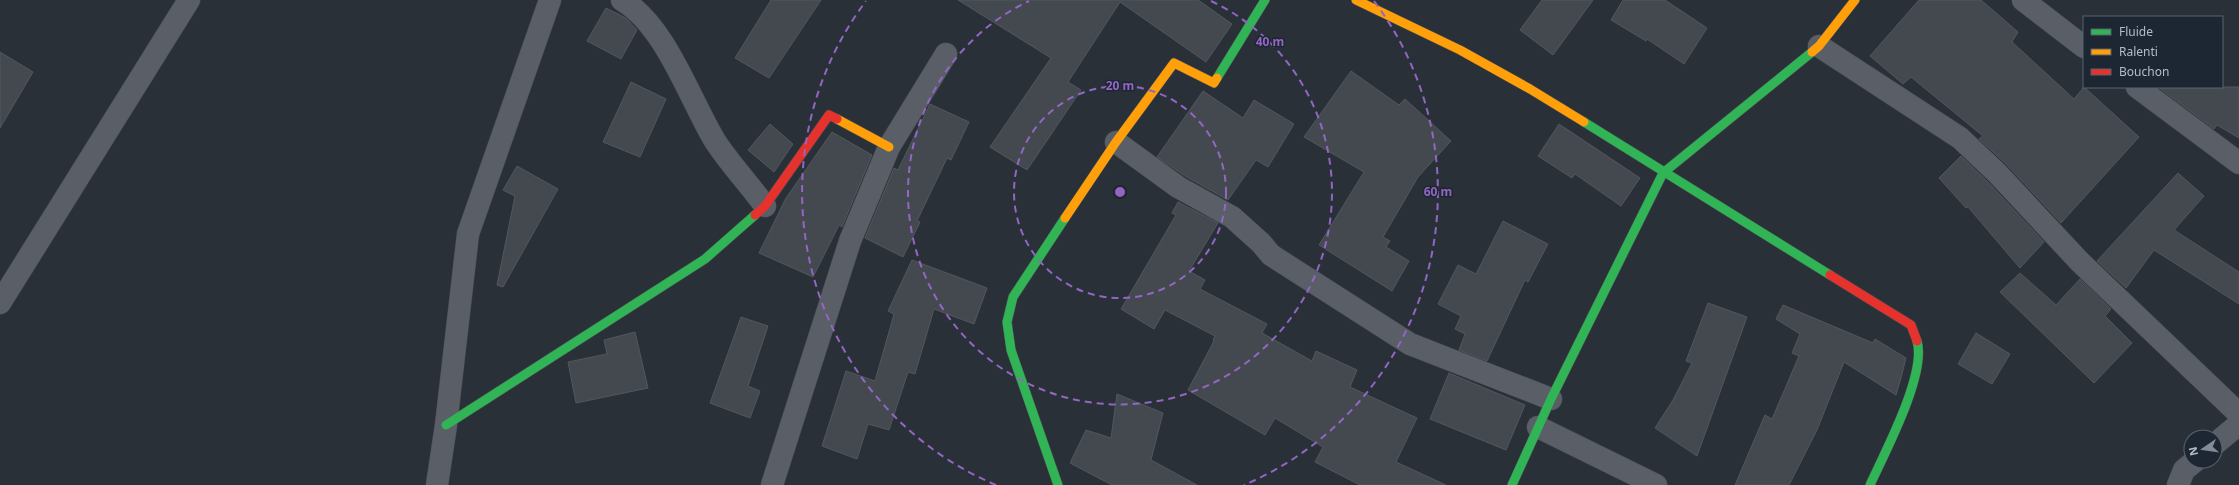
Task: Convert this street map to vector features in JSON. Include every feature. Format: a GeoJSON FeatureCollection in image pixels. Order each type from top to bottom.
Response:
{"type":"FeatureCollection","features":[{"type":"Feature","properties":{"kind":"street"},"geometry":{"type":"LineString","coordinates":[[0,303],[189,0]]}},
{"type":"Feature","properties":{"kind":"street"},"geometry":{"type":"LineString","coordinates":[[438,484],[468,234],[550,0]]}},
{"type":"Feature","properties":{"kind":"street"},"geometry":{"type":"LineString","coordinates":[[622,0],[632,6],[654,29],[716,142],[765,206]]}},
{"type":"Feature","properties":{"kind":"street"},"geometry":{"type":"LineString","coordinates":[[1058,485],[1011,350],[1008,322],[1013,297],[1116,142],[1174,63],[1214,83],[1265,0]]}},
{"type":"Feature","properties":{"kind":"street"},"geometry":{"type":"LineString","coordinates":[[1356,0],[1460,50],[1530,89],[1663,173],[1911,325],[1919,348],[1914,377],[1900,415],[1870,485]]}},
{"type":"Feature","properties":{"kind":"street"},"geometry":{"type":"LineString","coordinates":[[1512,485],[1550,399],[1663,173],[1819,46],[1854,0]]}},
{"type":"Feature","properties":{"kind":"street"},"geometry":{"type":"LineString","coordinates":[[2024,0],[2083,46]]}},
{"type":"Feature","properties":{"kind":"street"},"geometry":{"type":"LineString","coordinates":[[1819,46],[1960,138],[1997,173],[2080,262],[2239,414]]}},
{"type":"Feature","properties":{"kind":"street"},"geometry":{"type":"LineString","coordinates":[[772,485],[850,241],[889,146],[946,54]]}},
{"type":"Feature","properties":{"kind":"street"},"geometry":{"type":"LineString","coordinates":[[2138,88],[2239,163]]}},
{"type":"Feature","properties":{"kind":"street"},"geometry":{"type":"LineString","coordinates":[[446,426],[705,259],[765,206],[829,114],[889,146]]}},
{"type":"Feature","properties":{"kind":"street"},"geometry":{"type":"LineString","coordinates":[[1116,142],[1178,187],[1232,217],[1261,243],[1271,255],[1410,344],[1550,399]]}},
{"type":"Feature","properties":{"kind":"street"},"geometry":{"type":"LineString","coordinates":[[2223,437],[2239,424]]}},
{"type":"Feature","properties":{"kind":"street"},"geometry":{"type":"LineString","coordinates":[[1538,427],[1656,485]]}},
{"type":"Feature","properties":{"kind":"street"},"geometry":{"type":"LineString","coordinates":[[2178,485],[2185,469]]}},
{"type":"Feature","properties":{"kind":"building"},"geometry":{"type":"Polygon","coordinates":[[[771,0],[821,0],[769,78],[735,58],[771,0]]]}},
{"type":"Feature","properties":{"kind":"building"},"geometry":{"type":"Polygon","coordinates":[[[958,0],[1198,0],[1232,24],[1206,62],[1120,2],[1068,82],[1081,90],[1027,170],[990,147],[1051,58],[958,0]]]}},
{"type":"Feature","properties":{"kind":"building"},"geometry":{"type":"Polygon","coordinates":[[[1542,0],[1593,0],[1553,55],[1520,30],[1542,0]]]}},
{"type":"Feature","properties":{"kind":"building"},"geometry":{"type":"Polygon","coordinates":[[[1623,0],[1665,0],[1707,28],[1684,64],[1647,39],[1646,41],[1611,20],[1623,0]]]}},
{"type":"Feature","properties":{"kind":"building"},"geometry":{"type":"Polygon","coordinates":[[[1919,0],[1981,0],[2018,32],[2012,42],[2074,99],[2083,88],[2085,88],[2139,137],[2061,223],[2006,164],[1979,139],[1983,136],[1911,77],[1903,84],[1870,56],[1919,0]]]}},
{"type":"Feature","properties":{"kind":"building"},"geometry":{"type":"Polygon","coordinates":[[[606,8],[626,18],[637,30],[621,59],[587,41],[606,8]]]}},
{"type":"Feature","properties":{"kind":"building"},"geometry":{"type":"Polygon","coordinates":[[[0,52],[33,72],[0,128],[0,52]]]}},
{"type":"Feature","properties":{"kind":"building"},"geometry":{"type":"Polygon","coordinates":[[[1351,71],[1399,105],[1405,99],[1451,141],[1418,177],[1383,237],[1390,241],[1386,247],[1409,261],[1392,291],[1319,245],[1364,172],[1304,137],[1351,71]]]}},
{"type":"Feature","properties":{"kind":"building"},"geometry":{"type":"Polygon","coordinates":[[[631,82],[666,99],[640,157],[603,142],[631,82]]]}},
{"type":"Feature","properties":{"kind":"building"},"geometry":{"type":"Polygon","coordinates":[[[2239,87],[2239,138],[2217,125],[2214,129],[2159,88],[2239,87]]]}},
{"type":"Feature","properties":{"kind":"building"},"geometry":{"type":"Polygon","coordinates":[[[1203,91],[1243,118],[1254,100],[1294,124],[1268,167],[1256,160],[1228,200],[1185,176],[1157,157],[1203,91]]]}},
{"type":"Feature","properties":{"kind":"building"},"geometry":{"type":"Polygon","coordinates":[[[930,104],[969,122],[951,160],[947,158],[917,221],[920,222],[903,257],[865,238],[894,168],[898,170],[930,104]]]}},
{"type":"Feature","properties":{"kind":"building"},"geometry":{"type":"Polygon","coordinates":[[[770,124],[793,144],[774,172],[748,150],[770,124]]]}},
{"type":"Feature","properties":{"kind":"building"},"geometry":{"type":"Polygon","coordinates":[[[1559,124],[1640,178],[1621,206],[1575,174],[1572,178],[1538,156],[1559,124]]]}},
{"type":"Feature","properties":{"kind":"building"},"geometry":{"type":"Polygon","coordinates":[[[832,132],[872,155],[842,227],[839,225],[813,277],[759,253],[786,198],[832,132]]]}},
{"type":"Feature","properties":{"kind":"building"},"geometry":{"type":"Polygon","coordinates":[[[1961,156],[1988,182],[2044,242],[2020,268],[1968,207],[1966,208],[1939,178],[1961,156]]]}},
{"type":"Feature","properties":{"kind":"building"},"geometry":{"type":"Polygon","coordinates":[[[517,166],[558,189],[503,287],[497,285],[515,196],[503,190],[517,166]]]}},
{"type":"Feature","properties":{"kind":"building"},"geometry":{"type":"Polygon","coordinates":[[[2178,173],[2204,196],[2174,230],[2239,272],[2239,304],[2154,250],[2126,288],[2097,261],[2178,173]]]}},
{"type":"Feature","properties":{"kind":"building"},"geometry":{"type":"Polygon","coordinates":[[[1178,202],[1218,223],[1189,271],[1205,280],[1200,289],[1267,324],[1262,333],[1312,361],[1316,351],[1357,370],[1350,387],[1417,418],[1396,462],[1446,485],[1360,485],[1315,462],[1323,447],[1275,418],[1265,435],[1188,390],[1214,341],[1215,336],[1165,310],[1154,329],[1121,309],[1176,215],[1172,213],[1178,202]]]}},
{"type":"Feature","properties":{"kind":"building"},"geometry":{"type":"Polygon","coordinates":[[[1503,221],[1548,244],[1528,282],[1525,280],[1487,361],[1459,350],[1465,334],[1455,329],[1461,316],[1438,304],[1458,265],[1476,274],[1503,221]]]}},
{"type":"Feature","properties":{"kind":"building"},"geometry":{"type":"Polygon","coordinates":[[[912,260],[987,288],[974,324],[934,309],[915,374],[908,372],[889,430],[868,424],[857,459],[822,446],[846,371],[875,381],[894,314],[888,311],[912,260]]]}},
{"type":"Feature","properties":{"kind":"building"},"geometry":{"type":"Polygon","coordinates":[[[2020,273],[2056,305],[2080,279],[2111,309],[2105,316],[2132,343],[2094,383],[2000,292],[2020,273]]]}},
{"type":"Feature","properties":{"kind":"building"},"geometry":{"type":"Polygon","coordinates":[[[1708,303],[1747,317],[1697,456],[1655,428],[1673,400],[1692,363],[1686,361],[1708,303]]]}},
{"type":"Feature","properties":{"kind":"building"},"geometry":{"type":"Polygon","coordinates":[[[1783,305],[1873,343],[1875,339],[1906,358],[1901,378],[1896,395],[1844,362],[1817,430],[1789,485],[1735,485],[1765,415],[1772,419],[1799,356],[1792,353],[1800,334],[1776,319],[1783,305]]]}},
{"type":"Feature","properties":{"kind":"building"},"geometry":{"type":"Polygon","coordinates":[[[741,317],[768,326],[748,386],[760,391],[750,418],[710,403],[741,317]]]}},
{"type":"Feature","properties":{"kind":"building"},"geometry":{"type":"Polygon","coordinates":[[[635,332],[648,388],[576,403],[568,362],[607,354],[604,340],[635,332]]]}},
{"type":"Feature","properties":{"kind":"building"},"geometry":{"type":"Polygon","coordinates":[[[1976,333],[2010,354],[1992,384],[1958,364],[1976,333]]]}},
{"type":"Feature","properties":{"kind":"building"},"geometry":{"type":"Polygon","coordinates":[[[1449,373],[1525,405],[1506,450],[1430,419],[1449,373]]]}},
{"type":"Feature","properties":{"kind":"building"},"geometry":{"type":"Polygon","coordinates":[[[1117,394],[1163,413],[1151,460],[1197,485],[1112,485],[1070,463],[1086,430],[1111,438],[1117,394]]]}},
{"type":"Feature","properties":{"kind":"traffic: fast"},"geometry":{"type":"LineString","coordinates":[[1217,78],[1265,0]]}},
{"type":"Feature","properties":{"kind":"traffic: fast"},"geometry":{"type":"LineString","coordinates":[[1512,485],[1551,399],[1663,173],[1812,52]]}},
{"type":"Feature","properties":{"kind":"traffic: fast"},"geometry":{"type":"LineString","coordinates":[[1584,122],[1830,275]]}},
{"type":"Feature","properties":{"kind":"traffic: fast"},"geometry":{"type":"LineString","coordinates":[[446,425],[705,259],[755,215]]}},
{"type":"Feature","properties":{"kind":"traffic: fast"},"geometry":{"type":"LineString","coordinates":[[1058,485],[1011,350],[1007,322],[1013,297],[1065,218]]}},
{"type":"Feature","properties":{"kind":"traffic: fast"},"geometry":{"type":"LineString","coordinates":[[1870,485],[1894,435],[1910,393],[1916,373],[1918,355],[1917,341]]}},
{"type":"Feature","properties":{"kind":"traffic: slow"},"geometry":{"type":"LineString","coordinates":[[1356,0],[1460,50],[1530,89],[1584,122]]}},
{"type":"Feature","properties":{"kind":"traffic: slow"},"geometry":{"type":"LineString","coordinates":[[1812,52],[1819,46],[1855,0]]}},
{"type":"Feature","properties":{"kind":"traffic: slow"},"geometry":{"type":"LineString","coordinates":[[1065,218],[1116,142],[1174,63],[1214,83],[1217,78]]}},
{"type":"Feature","properties":{"kind":"traffic: slow"},"geometry":{"type":"LineString","coordinates":[[837,119],[889,147]]}},
{"type":"Feature","properties":{"kind":"traffic: jam"},"geometry":{"type":"LineString","coordinates":[[755,215],[765,206],[829,115],[837,119]]}},
{"type":"Feature","properties":{"kind":"traffic: jam"},"geometry":{"type":"LineString","coordinates":[[1830,275],[1911,325],[1917,341]]}}]}
